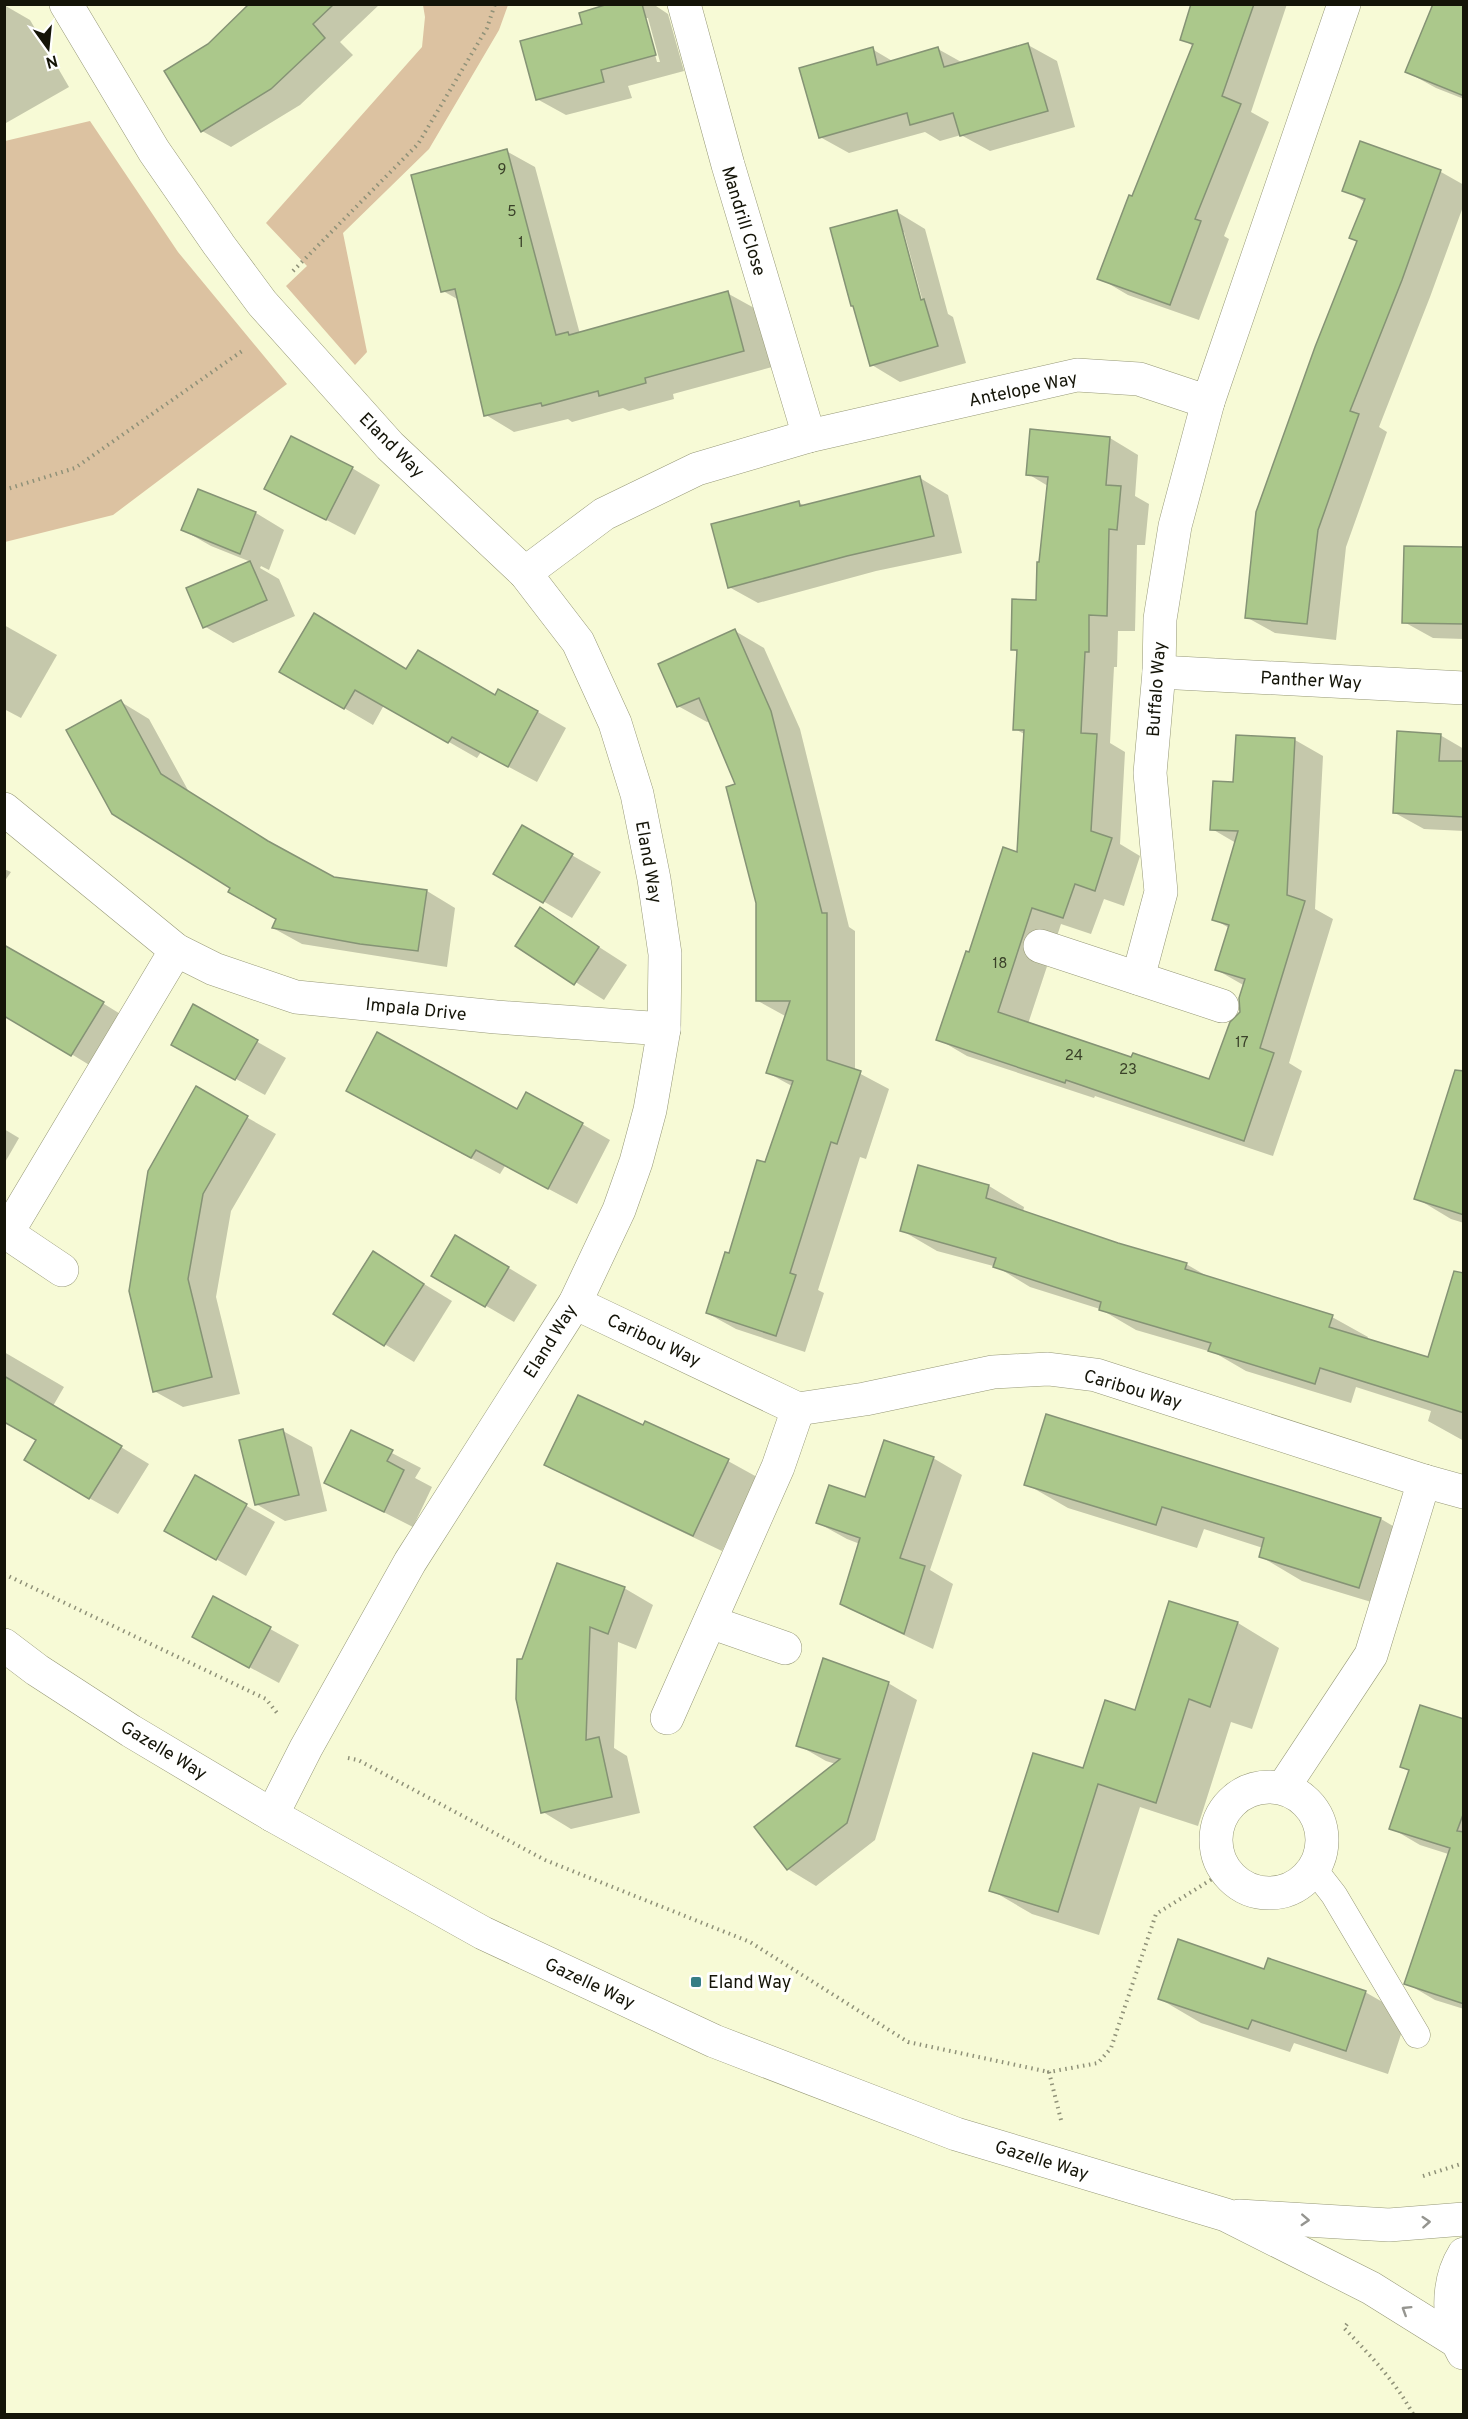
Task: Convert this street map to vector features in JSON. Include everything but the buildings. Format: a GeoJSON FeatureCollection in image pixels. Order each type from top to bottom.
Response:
{"type":"FeatureCollection","features":[{"type":"Feature","properties":{"kind":"street","name":"Eland Way"},"geometry":{"type":"LineString","coordinates":[[66,4],[154,151],[219,245],[271,314],[390,446],[525,573],[578,642],[615,723],[637,794],[654,879],[665,954],[664,1029],[650,1110],[619,1210],[575,1303],[410,1562],[306,1748],[272,1815]]}},
{"type":"Feature","properties":{"kind":"street","name":"Mandrill Close"},"geometry":{"type":"LineString","coordinates":[[684,4],[728,165],[809,436]]}},
{"type":"Feature","properties":{"kind":"street"},"geometry":{"type":"LineString","coordinates":[[1208,402],[1344,4]]}},
{"type":"Feature","properties":{"kind":"street","name":"Antelope Way"},"geometry":{"type":"LineString","coordinates":[[525,573],[604,514],[697,469],[809,436],[1077,375],[1139,379],[1208,402]]}},
{"type":"Feature","properties":{"kind":"street","name":"Buffalo Way"},"geometry":{"type":"LineString","coordinates":[[1138,978],[1161,892],[1150,773],[1160,672],[1160,619],[1175,526],[1208,402]]}},
{"type":"Feature","properties":{"kind":"street","name":"Panther Way"},"geometry":{"type":"LineString","coordinates":[[1160,672],[1464,688]]}},
{"type":"Feature","properties":{"kind":"street","name":"Impala Drive"},"geometry":{"type":"LineString","coordinates":[[4,809],[176,950],[214,969],[296,997],[496,1017],[664,1029]]}},
{"type":"Feature","properties":{"kind":"street"},"geometry":{"type":"LineString","coordinates":[[1040,946],[1221,1006]]}},
{"type":"Feature","properties":{"kind":"street"},"geometry":{"type":"LineString","coordinates":[[62,1270],[6,1232],[176,950]]}},
{"type":"Feature","properties":{"kind":"street","name":"Caribou Way"},"geometry":{"type":"LineString","coordinates":[[575,1303],[798,1409],[865,1400],[993,1372],[1048,1369],[1096,1376],[1464,1492]]}},
{"type":"Feature","properties":{"kind":"street"},"geometry":{"type":"LineString","coordinates":[[667,1718],[778,1467],[798,1409]]}},
{"type":"Feature","properties":{"kind":"street"},"geometry":{"type":"LineString","coordinates":[[1283,1788],[1371,1655],[1424,1481]]}},
{"type":"Feature","properties":{"kind":"street"},"geometry":{"type":"LineString","coordinates":[[710,1622],[785,1648]]}},
{"type":"Feature","properties":{"kind":"street","name":"Gazelle Way"},"geometry":{"type":"LineString","coordinates":[[4,1645],[37,1670],[131,1731],[272,1815],[483,1933],[714,2041],[956,2133],[1226,2215],[1371,2288],[1460,2348]]}},
{"type":"Feature","properties":{"kind":"street"},"geometry":{"type":"LineString","coordinates":[[1268,1786],[1283,1788],[1300,1796],[1313,1810],[1321,1827],[1322,1845],[1318,1860],[1308,1876],[1293,1887],[1275,1892],[1255,1892],[1238,1883],[1225,1871],[1217,1854],[1216,1831],[1222,1813],[1234,1798],[1250,1789],[1268,1786]]}},
{"type":"Feature","properties":{"kind":"street","name":"Gazelle Way"},"geometry":{"type":"LineString","coordinates":[[1226,2215],[1389,2225],[1464,2219]]}},
{"type":"Feature","properties":{"kind":"street"},"geometry":{"type":"LineString","coordinates":[[1460,2348],[1450,2314],[1452,2286],[1464,2254]]}},
{"type":"Feature","properties":{"kind":"lane"},"geometry":{"type":"LineString","coordinates":[[1313,1868],[1334,1895],[1417,2035]]}},
{"type":"Feature","properties":{"kind":"path"},"geometry":{"type":"LineString","coordinates":[[4,490],[75,468],[271,314],[418,144],[487,28],[495,4]]}},
{"type":"Feature","properties":{"kind":"path"},"geometry":{"type":"LineString","coordinates":[[4,1574],[266,1699],[306,1748],[358,1760],[545,1860],[750,1942],[908,2042],[1049,2072],[1098,2063],[1111,2048],[1156,1914],[1225,1871]]}},
{"type":"Feature","properties":{"kind":"path"},"geometry":{"type":"LineString","coordinates":[[1049,2072],[1062,2123]]}},
{"type":"Feature","properties":{"kind":"path"},"geometry":{"type":"LineString","coordinates":[[1417,2178],[1436,2174],[1464,2163]]}},
{"type":"Feature","properties":{"kind":"path"},"geometry":{"type":"LineString","coordinates":[[1344,2328],[1374,2359],[1402,2394],[1413,2415]]}},
{"type":"Feature","properties":{"kind":"shaded area"},"geometry":{"type":"Polygon","coordinates":[[[423,5],[508,5],[499,30],[429,149],[343,233],[367,352],[355,365],[286,286],[307,266],[266,223],[422,47],[425,17],[423,5]]]}},
{"type":"Feature","properties":{"kind":"shaded area"},"geometry":{"type":"Polygon","coordinates":[[[90,121],[178,252],[287,384],[113,515],[5,542],[5,141],[90,121]]]}},
{"type":"Feature","properties":{"kind":"place","name":"Eland Way"},"geometry":{"type":"Point","coordinates":[696,1982]}}]}
